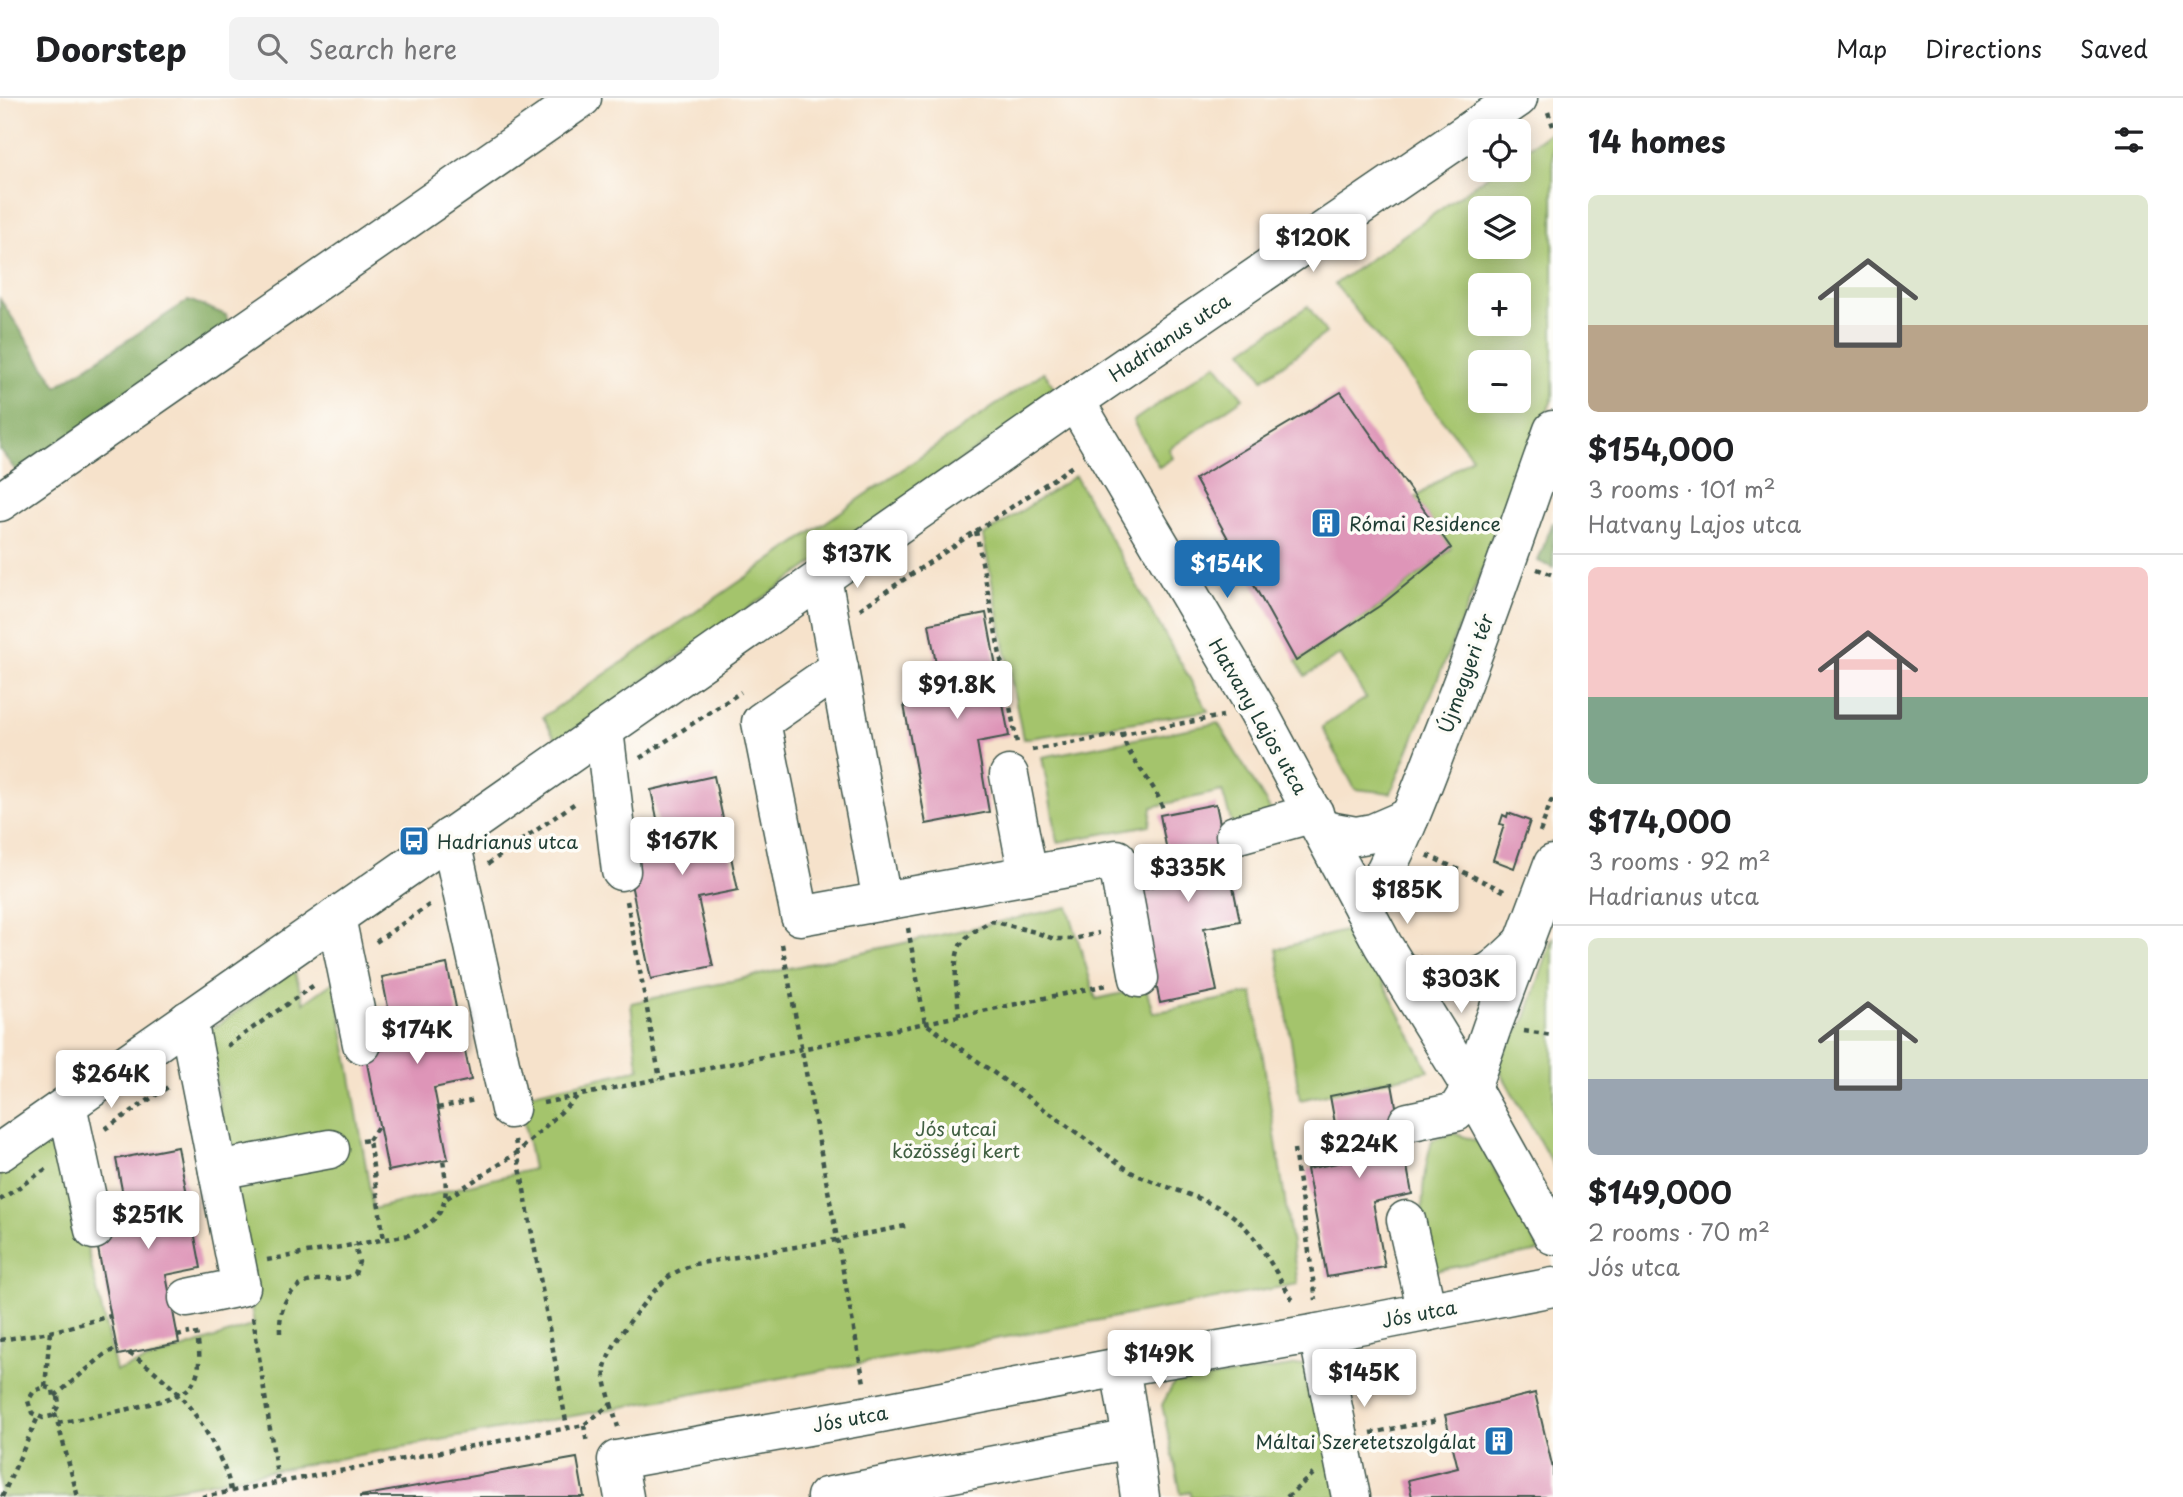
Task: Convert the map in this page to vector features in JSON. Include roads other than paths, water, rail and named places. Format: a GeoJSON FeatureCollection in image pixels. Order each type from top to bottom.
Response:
{"type":"FeatureCollection","features":[{"type":"Feature","properties":{"kind":"street"},"geometry":{"type":"LineString","coordinates":[[0,502],[582,98]]}},
{"type":"Feature","properties":{"kind":"street","name":"Hadrianus utca"},"geometry":{"type":"LineString","coordinates":[[0,1152],[1075,401],[1533,105]]}},
{"type":"Feature","properties":{"kind":"street","name":"Hatvany Lajos utca"},"geometry":{"type":"LineString","coordinates":[[1075,401],[1258,711],[1364,910],[1471,1088],[1553,1235]]}},
{"type":"Feature","properties":{"kind":"street","name":"Újmegyeri tér"},"geometry":{"type":"LineString","coordinates":[[1364,910],[1383,878],[1415,835],[1457,699],[1553,430]]}},
{"type":"Feature","properties":{"kind":"street"},"geometry":{"type":"LineString","coordinates":[[821,578],[882,901]]}},
{"type":"Feature","properties":{"kind":"street"},"geometry":{"type":"LineString","coordinates":[[839,668],[761,722],[800,916],[1117,859],[1139,978]]}},
{"type":"Feature","properties":{"kind":"street"},"geometry":{"type":"LineString","coordinates":[[604,730],[621,871]]}},
{"type":"Feature","properties":{"kind":"street"},"geometry":{"type":"LineString","coordinates":[[1020,759],[1028,875]]}},
{"type":"Feature","properties":{"kind":"street"},"geometry":{"type":"LineString","coordinates":[[1318,822],[1356,836],[1373,833],[1415,835]]}},
{"type":"Feature","properties":{"kind":"street","name":"Hatvany Lajos utca"},"geometry":{"type":"LineString","coordinates":[[1235,835],[1318,822]]}},
{"type":"Feature","properties":{"kind":"street"},"geometry":{"type":"LineString","coordinates":[[450,837],[510,1109]]}},
{"type":"Feature","properties":{"kind":"street"},"geometry":{"type":"LineString","coordinates":[[1408,1122],[1456,1112],[1471,1088],[1525,942],[1546,849]]}},
{"type":"Feature","properties":{"kind":"street"},"geometry":{"type":"LineString","coordinates":[[337,917],[362,1044]]}},
{"type":"Feature","properties":{"kind":"street"},"geometry":{"type":"LineString","coordinates":[[1400,972],[1437,981],[1468,979],[1488,972],[1525,942]]}},
{"type":"Feature","properties":{"kind":"street"},"geometry":{"type":"LineString","coordinates":[[188,1020],[243,1286],[188,1298]]}},
{"type":"Feature","properties":{"kind":"street"},"geometry":{"type":"LineString","coordinates":[[67,1105],[94,1230]]}},
{"type":"Feature","properties":{"kind":"street"},"geometry":{"type":"LineString","coordinates":[[218,1170],[330,1149]]}},
{"type":"Feature","properties":{"kind":"street"},"geometry":{"type":"LineString","coordinates":[[1406,1220],[1427,1312]]}},
{"type":"Feature","properties":{"kind":"street","name":"Jós utca"},"geometry":{"type":"LineString","coordinates":[[624,1497],[617,1460],[1318,1333],[1553,1287]]}},
{"type":"Feature","properties":{"kind":"street"},"geometry":{"type":"LineString","coordinates":[[1318,1333],[1351,1497]]}},
{"type":"Feature","properties":{"kind":"street"},"geometry":{"type":"LineString","coordinates":[[1120,1367],[1140,1497]]}},
{"type":"Feature","properties":{"kind":"street"},"geometry":{"type":"LineString","coordinates":[[826,1497],[1132,1439]]}},
{"type":"Feature","properties":{"kind":"place","name":"Római Residence"},"geometry":{"type":"Point","coordinates":[1326,523]}},
{"type":"Feature","properties":{"kind":"place","name":"Hadrianus utca"},"geometry":{"type":"Point","coordinates":[414,841]}},
{"type":"Feature","properties":{"kind":"place","name":"Máltai Szeretetszolgálat"},"geometry":{"type":"Point","coordinates":[1499,1441]}},
{"type":"Feature","properties":{"kind":"park label","name":"Jós utcai közösségi kert"},"geometry":{"type":"Point","coordinates":[956,1139]}}]}
